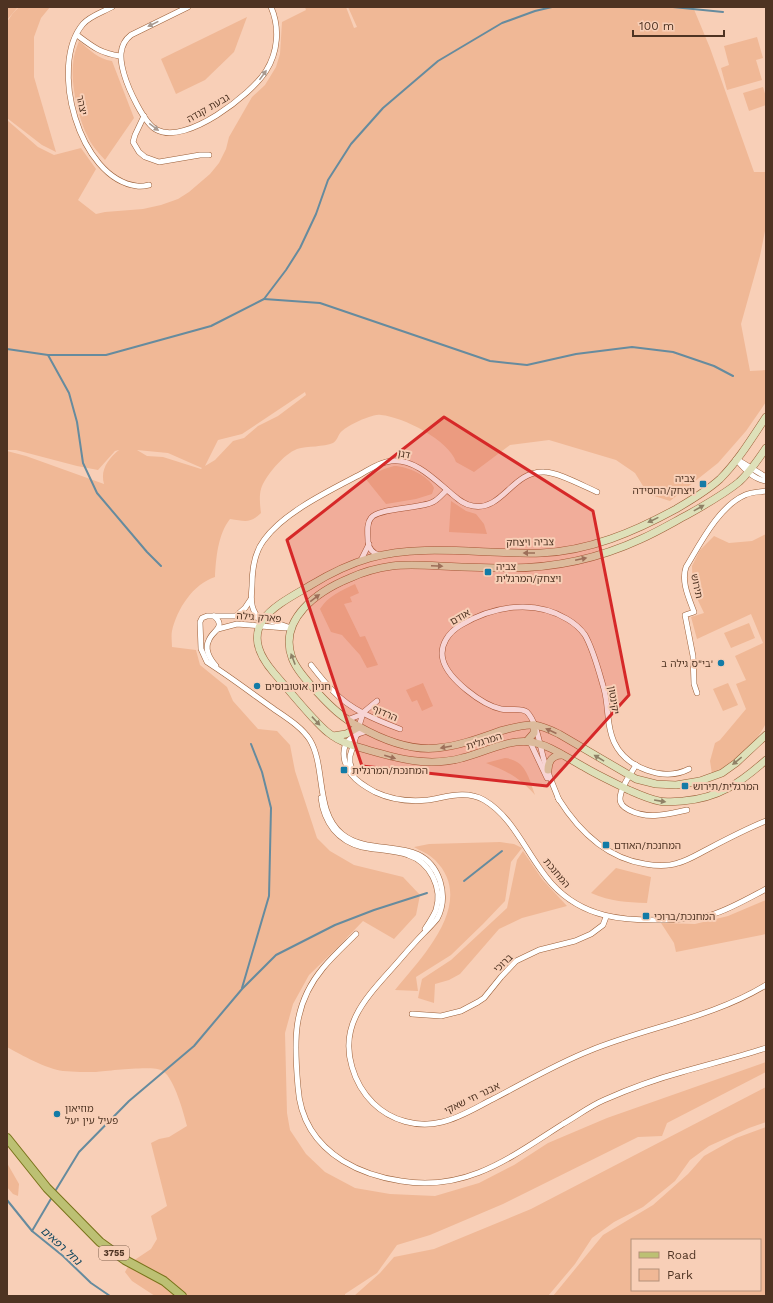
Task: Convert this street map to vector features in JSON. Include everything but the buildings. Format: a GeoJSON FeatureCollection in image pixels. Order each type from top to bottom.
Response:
{"type":"FeatureCollection","features":[{"type":"Feature","properties":{"kind":"main road","name":"3755"},"geometry":{"type":"LineString","coordinates":[[7,1138],[53,1194],[100,1242],[125,1260],[164,1281],[182,1296]]}},
{"type":"Feature","properties":{"kind":"street","name":"יצהר"},"geometry":{"type":"LineString","coordinates":[[112,7],[88,19],[83,24],[77,35],[69,57],[68,67],[72,104],[81,133],[98,163],[119,181],[138,186],[149,186]]}},
{"type":"Feature","properties":{"kind":"street"},"geometry":{"type":"LineString","coordinates":[[77,35],[98,50],[107,54],[120,56],[122,46],[126,39],[131,35],[188,7]]}},
{"type":"Feature","properties":{"kind":"street","name":"גבעת קנדה"},"geometry":{"type":"LineString","coordinates":[[120,56],[124,75],[144,116],[151,125],[168,134],[181,132],[205,122],[232,106],[243,97],[266,71],[275,50],[277,40],[277,30],[271,7]]}},
{"type":"Feature","properties":{"kind":"street"},"geometry":{"type":"LineString","coordinates":[[144,116],[136,131],[134,142],[139,152],[145,157],[159,162],[200,155],[209,155]]}},
{"type":"Feature","properties":{"kind":"street","name":"צביה ויצחק"},"geometry":{"type":"LineString","coordinates":[[261,618],[282,603],[328,575],[361,560],[380,555],[421,551],[539,553],[592,545],[614,538],[640,527],[679,507],[712,486],[736,459],[766,417]]}},
{"type":"Feature","properties":{"kind":"street"},"geometry":{"type":"LineString","coordinates":[[291,628],[301,610],[321,594],[350,578],[380,568],[402,565],[530,567],[586,558],[617,549],[662,529],[713,500],[733,486],[750,470],[766,448]]}},
{"type":"Feature","properties":{"kind":"street"},"geometry":{"type":"LineString","coordinates":[[736,459],[750,470],[757,479],[766,481]]}},
{"type":"Feature","properties":{"kind":"street","name":"דגן"},"geometry":{"type":"LineString","coordinates":[[261,618],[254,611],[251,599],[254,563],[256,554],[264,540],[272,530],[287,517],[342,484],[380,464],[393,460],[406,462],[421,469],[468,505],[479,507],[491,504],[497,500],[526,475],[545,472],[569,479],[597,492]]}},
{"type":"Feature","properties":{"kind":"street"},"geometry":{"type":"LineString","coordinates":[[750,470],[766,477]]}},
{"type":"Feature","properties":{"kind":"street"},"geometry":{"type":"LineString","coordinates":[[380,555],[372,552],[369,544],[368,523],[370,518],[386,511],[429,504],[439,498],[447,490]]}},
{"type":"Feature","properties":{"kind":"street","name":"תירוש"},"geometry":{"type":"LineString","coordinates":[[697,694],[694,684],[693,656],[685,615],[694,612],[683,574],[716,520],[728,506],[744,495],[766,491]]}},
{"type":"Feature","properties":{"kind":"street"},"geometry":{"type":"LineString","coordinates":[[361,560],[369,544]]}},
{"type":"Feature","properties":{"kind":"street"},"geometry":{"type":"LineString","coordinates":[[238,615],[251,599]]}},
{"type":"Feature","properties":{"kind":"street","name":"אודם"},"geometry":{"type":"LineString","coordinates":[[526,711],[519,709],[503,710],[493,707],[464,687],[453,678],[445,665],[442,652],[443,645],[455,629],[469,621],[494,611],[519,607],[536,608],[553,611],[562,616]]}},
{"type":"Feature","properties":{"kind":"street","name":"פארק גילה"},"geometry":{"type":"LineString","coordinates":[[214,616],[238,615],[261,618],[291,628]]}},
{"type":"Feature","properties":{"kind":"street"},"geometry":{"type":"LineString","coordinates":[[214,616],[218,622],[218,629],[213,634],[206,634],[201,630],[200,624],[202,618],[214,616]]}},
{"type":"Feature","properties":{"kind":"street","name":"יקינטון"},"geometry":{"type":"LineString","coordinates":[[562,616],[579,628],[590,647],[605,691],[609,727],[614,743],[622,754],[636,765]]}},
{"type":"Feature","properties":{"kind":"street","name":"המרגלית"},"geometry":{"type":"LineString","coordinates":[[261,618],[257,633],[257,642],[263,659],[304,708],[332,736],[350,744],[402,760],[431,762],[460,759],[504,745],[529,741],[540,744],[623,788],[662,802],[701,799],[714,795],[741,782],[766,760]]}},
{"type":"Feature","properties":{"kind":"street","name":"פארק גילה"},"geometry":{"type":"LineString","coordinates":[[218,629],[237,624],[291,628]]}},
{"type":"Feature","properties":{"kind":"street","name":"המרגלית"},"geometry":{"type":"LineString","coordinates":[[291,628],[290,651],[295,664],[313,687],[337,712],[347,720],[367,731],[392,741],[413,746],[436,748],[462,743],[524,725],[534,725],[544,727],[559,734],[630,776],[648,783],[683,785],[700,782],[722,773],[736,763],[766,735]]}},
{"type":"Feature","properties":{"kind":"street","name":"אבנר חי שאקי"},"geometry":{"type":"LineString","coordinates":[[201,630],[200,644],[202,653],[207,662],[296,724],[307,736],[314,750],[321,787],[330,817],[337,828],[345,836],[363,844],[414,852],[425,859],[434,869],[442,887],[442,905],[437,920],[423,933],[375,987],[361,1005],[352,1024],[348,1043],[349,1057],[357,1082],[367,1097],[387,1114],[395,1118],[415,1123],[435,1124],[455,1118],[554,1067],[591,1050],[714,1010],[766,984]]}},
{"type":"Feature","properties":{"kind":"street","name":"אבנר חי שאקי"},"geometry":{"type":"LineString","coordinates":[[213,634],[208,642],[208,650],[210,658],[219,670]]}},
{"type":"Feature","properties":{"kind":"street","name":"הרדוף"},"geometry":{"type":"LineString","coordinates":[[311,665],[333,692],[344,701],[363,713],[400,729]]}},
{"type":"Feature","properties":{"kind":"street","name":"הרדוף"},"geometry":{"type":"LineString","coordinates":[[347,720],[363,713],[377,701]]}},
{"type":"Feature","properties":{"kind":"street"},"geometry":{"type":"LineString","coordinates":[[524,725],[528,718],[526,711]]}},
{"type":"Feature","properties":{"kind":"street"},"geometry":{"type":"LineString","coordinates":[[526,711],[534,725],[559,800]]}},
{"type":"Feature","properties":{"kind":"street","name":"הרדוף"},"geometry":{"type":"LineString","coordinates":[[359,727],[363,713]]}},
{"type":"Feature","properties":{"kind":"street"},"geometry":{"type":"LineString","coordinates":[[534,725],[534,733],[529,741],[559,800],[580,827],[594,841],[606,850],[629,861],[656,866],[668,866],[686,860],[766,820]]}},
{"type":"Feature","properties":{"kind":"street"},"geometry":{"type":"LineString","coordinates":[[332,736],[346,734],[359,727]]}},
{"type":"Feature","properties":{"kind":"street"},"geometry":{"type":"LineString","coordinates":[[350,744],[357,735],[359,727]]}},
{"type":"Feature","properties":{"kind":"street"},"geometry":{"type":"LineString","coordinates":[[357,735],[367,731]]}},
{"type":"Feature","properties":{"kind":"street","name":"המחנכת"},"geometry":{"type":"LineString","coordinates":[[350,744],[344,752],[345,762],[349,772],[366,788],[383,796],[399,800],[427,800],[466,794],[483,799],[503,815],[552,884],[573,902],[606,917],[632,920],[694,918],[715,914],[728,909],[766,889]]}},
{"type":"Feature","properties":{"kind":"street"},"geometry":{"type":"LineString","coordinates":[[548,770],[551,759],[562,755]]}},
{"type":"Feature","properties":{"kind":"street"},"geometry":{"type":"LineString","coordinates":[[687,810],[655,816],[634,812],[622,804],[620,799],[623,788],[636,765],[668,775],[676,774],[689,769]]}},
{"type":"Feature","properties":{"kind":"street","name":"ברוכי"},"geometry":{"type":"LineString","coordinates":[[412,1014],[441,1016],[472,1005],[484,998],[501,977],[516,962],[539,950],[575,941],[591,934],[603,925],[606,917]]}},
{"type":"Feature","properties":{"kind":"street"},"geometry":{"type":"LineString","coordinates":[[356,934],[317,975],[308,989],[300,1009],[296,1034],[298,1096],[304,1119],[323,1145],[350,1165],[383,1178],[425,1184],[470,1177],[498,1163],[601,1102],[681,1072],[766,1048]]}},
{"type":"Feature","properties":{"kind":"highlighted area"},"geometry":{"type":"Polygon","coordinates":[[[444,417],[593,511],[629,695],[547,786],[362,766],[287,540],[444,417]]]}},
{"type":"Feature","properties":{"kind":"green space"},"geometry":{"type":"Polygon","coordinates":[[[7,7],[18,7],[7,20],[7,7]]]}},
{"type":"Feature","properties":{"kind":"green space"},"geometry":{"type":"Polygon","coordinates":[[[19,7],[50,7],[41,18],[34,37],[34,77],[56,152],[42,145],[7,118],[7,22],[19,7]]]}},
{"type":"Feature","properties":{"kind":"green space"},"geometry":{"type":"Polygon","coordinates":[[[305,7],[346,7],[354,28],[357,27],[348,7],[693,7],[710,48],[754,172],[766,172],[766,226],[760,256],[741,324],[750,371],[766,370],[766,402],[746,431],[718,463],[670,501],[648,494],[635,473],[616,460],[549,440],[510,445],[474,472],[456,462],[452,454],[444,446],[424,431],[401,420],[378,415],[369,417],[348,427],[341,432],[333,443],[297,449],[286,456],[266,478],[263,484],[260,495],[261,513],[254,519],[247,521],[230,519],[226,525],[218,546],[215,577],[207,580],[193,591],[182,606],[172,631],[172,647],[196,650],[200,665],[227,687],[233,701],[258,729],[277,731],[290,745],[295,771],[317,838],[330,851],[354,865],[403,877],[420,895],[416,915],[394,939],[363,921],[309,975],[293,1004],[285,1033],[287,1113],[290,1130],[306,1154],[325,1172],[355,1188],[390,1194],[435,1196],[479,1183],[514,1165],[548,1143],[607,1118],[766,1062],[766,1072],[667,1123],[662,1136],[638,1137],[503,1204],[430,1235],[397,1245],[377,1273],[345,1294],[345,1296],[155,1296],[132,1281],[125,1272],[130,1263],[151,1249],[157,1239],[151,1216],[167,1206],[151,1143],[159,1139],[169,1137],[187,1126],[178,1097],[171,1081],[163,1071],[151,1068],[96,1072],[71,1072],[57,1070],[49,1068],[7,1047],[7,451],[26,456],[104,484],[104,469],[111,457],[119,450],[115,451],[98,470],[16,450],[7,450],[7,120],[38,147],[54,155],[81,148],[96,169],[78,200],[96,214],[143,209],[178,199],[189,192],[210,174],[219,163],[226,149],[229,137],[252,97],[265,85],[276,67],[280,54],[282,22],[306,10],[305,7]],[[305,392],[242,434],[218,440],[205,466],[215,460],[233,441],[244,438],[258,426],[278,416],[306,395],[305,392]],[[137,450],[147,456],[163,457],[201,469],[202,468],[168,453],[137,450]]]}},
{"type":"Feature","properties":{"kind":"green space"},"geometry":{"type":"Polygon","coordinates":[[[247,17],[234,52],[205,80],[176,94],[161,59],[247,17]]]}},
{"type":"Feature","properties":{"kind":"green space"},"geometry":{"type":"Polygon","coordinates":[[[757,37],[763,58],[756,60],[762,80],[727,90],[721,68],[729,65],[724,46],[757,37]]]}},
{"type":"Feature","properties":{"kind":"green space"},"geometry":{"type":"Polygon","coordinates":[[[79,41],[98,56],[112,61],[134,118],[105,160],[89,139],[76,101],[73,82],[73,62],[79,41]]]}},
{"type":"Feature","properties":{"kind":"green space"},"geometry":{"type":"Polygon","coordinates":[[[763,87],[766,97],[766,105],[749,111],[743,93],[763,87]]]}},
{"type":"Feature","properties":{"kind":"green space"},"geometry":{"type":"Polygon","coordinates":[[[394,466],[399,466],[417,472],[423,476],[434,488],[432,494],[416,499],[386,504],[365,478],[394,466]]]}},
{"type":"Feature","properties":{"kind":"green space"},"geometry":{"type":"Polygon","coordinates":[[[451,501],[466,511],[476,514],[484,524],[487,534],[449,532],[451,501]]]}},
{"type":"Feature","properties":{"kind":"green space"},"geometry":{"type":"Polygon","coordinates":[[[766,534],[766,723],[756,739],[743,753],[728,765],[712,774],[710,761],[715,743],[720,740],[746,709],[736,684],[746,680],[735,656],[763,643],[751,614],[697,639],[691,617],[704,613],[693,590],[692,566],[700,550],[714,536],[729,543],[752,541],[766,534]]]}},
{"type":"Feature","properties":{"kind":"green space"},"geometry":{"type":"Polygon","coordinates":[[[355,584],[359,593],[350,597],[352,602],[344,604],[360,637],[365,636],[378,665],[367,668],[360,655],[342,635],[331,632],[320,609],[331,597],[355,584]]]}},
{"type":"Feature","properties":{"kind":"green space"},"geometry":{"type":"Polygon","coordinates":[[[749,623],[755,638],[731,648],[724,633],[749,623]]]}},
{"type":"Feature","properties":{"kind":"green space"},"geometry":{"type":"Polygon","coordinates":[[[423,683],[433,706],[422,711],[417,700],[412,702],[406,690],[423,683]]]}},
{"type":"Feature","properties":{"kind":"green space"},"geometry":{"type":"Polygon","coordinates":[[[728,683],[738,705],[723,711],[713,689],[728,683]]]}},
{"type":"Feature","properties":{"kind":"green space"},"geometry":{"type":"Polygon","coordinates":[[[505,758],[518,762],[522,766],[526,771],[535,795],[513,776],[486,763],[505,758]]]}},
{"type":"Feature","properties":{"kind":"green space"},"geometry":{"type":"Polygon","coordinates":[[[500,842],[514,844],[522,848],[511,862],[505,901],[451,955],[416,977],[418,991],[395,990],[419,962],[431,945],[441,928],[448,911],[450,893],[446,876],[435,860],[428,854],[414,847],[429,844],[500,842]]]}},
{"type":"Feature","properties":{"kind":"green space"},"geometry":{"type":"Polygon","coordinates":[[[523,851],[542,879],[567,906],[522,918],[499,929],[460,974],[449,980],[435,984],[434,1003],[418,998],[422,979],[451,960],[507,908],[517,860],[523,851]]]}},
{"type":"Feature","properties":{"kind":"green space"},"geometry":{"type":"Polygon","coordinates":[[[616,868],[651,877],[647,903],[612,900],[591,893],[616,868]]]}},
{"type":"Feature","properties":{"kind":"green space"},"geometry":{"type":"Polygon","coordinates":[[[766,900],[766,934],[676,952],[674,943],[661,923],[695,924],[728,916],[766,900]]]}},
{"type":"Feature","properties":{"kind":"green space"},"geometry":{"type":"Polygon","coordinates":[[[766,1087],[766,1122],[709,1146],[690,1160],[675,1181],[643,1207],[614,1222],[592,1238],[575,1264],[548,1296],[354,1296],[380,1273],[394,1257],[434,1249],[531,1209],[766,1087]]]}},
{"type":"Feature","properties":{"kind":"green space"},"geometry":{"type":"Polygon","coordinates":[[[766,1127],[766,1296],[553,1296],[603,1235],[653,1205],[688,1174],[704,1156],[736,1138],[766,1127]]]}},
{"type":"Feature","properties":{"kind":"green space"},"geometry":{"type":"Polygon","coordinates":[[[7,1163],[19,1184],[18,1196],[13,1194],[7,1187],[7,1163]]]}},
{"type":"Feature","properties":{"kind":"waterway"},"geometry":{"type":"LineString","coordinates":[[7,349],[48,355],[106,355],[211,326],[264,299],[286,270],[300,248],[316,214],[328,180],[351,144],[383,108],[438,61],[502,23],[535,11],[552,7]]}},
{"type":"Feature","properties":{"kind":"waterway"},"geometry":{"type":"LineString","coordinates":[[673,7],[723,12]]}},
{"type":"Feature","properties":{"kind":"waterway"},"geometry":{"type":"LineString","coordinates":[[264,299],[320,303],[490,361],[527,365],[576,354],[632,347],[673,352],[714,366],[733,376]]}},
{"type":"Feature","properties":{"kind":"waterway"},"geometry":{"type":"LineString","coordinates":[[48,355],[69,393],[77,422],[83,463],[97,493],[147,552],[161,566]]}},
{"type":"Feature","properties":{"kind":"waterway"},"geometry":{"type":"LineString","coordinates":[[242,988],[269,896],[271,808],[262,772],[251,744]]}},
{"type":"Feature","properties":{"kind":"waterway"},"geometry":{"type":"LineString","coordinates":[[464,881],[502,851]]}},
{"type":"Feature","properties":{"kind":"waterway"},"geometry":{"type":"LineString","coordinates":[[54,1193],[79,1152],[129,1101],[194,1046],[242,989],[276,955],[335,925],[374,910],[427,893]]}},
{"type":"Feature","properties":{"kind":"waterway"},"geometry":{"type":"LineString","coordinates":[[32,1231],[52,1197]]}},
{"type":"Feature","properties":{"kind":"waterway","name":"נחל רפאים"},"geometry":{"type":"LineString","coordinates":[[7,1200],[32,1231],[63,1256],[91,1283],[110,1296]]}},
{"type":"Feature","properties":{"kind":"place","name":"צביה ויצחק/החסידה"},"geometry":{"type":"Point","coordinates":[703,484]}},
{"type":"Feature","properties":{"kind":"place","name":"צביה ויצחק/המרגלית"},"geometry":{"type":"Point","coordinates":[488,572]}},
{"type":"Feature","properties":{"kind":"place","name":"בי\"ס גילה ב'"},"geometry":{"type":"Point","coordinates":[721,663]}},
{"type":"Feature","properties":{"kind":"place","name":"חניון אוטובוסים"},"geometry":{"type":"Point","coordinates":[257,686]}},
{"type":"Feature","properties":{"kind":"place","name":"המחנכת/המרגלית"},"geometry":{"type":"Point","coordinates":[344,770]}},
{"type":"Feature","properties":{"kind":"place","name":"המרגלית/תירוש"},"geometry":{"type":"Point","coordinates":[685,786]}},
{"type":"Feature","properties":{"kind":"place","name":"המחנכת/האודם"},"geometry":{"type":"Point","coordinates":[606,845]}},
{"type":"Feature","properties":{"kind":"place","name":"המחנכת/ברוכי"},"geometry":{"type":"Point","coordinates":[646,916]}},
{"type":"Feature","properties":{"kind":"place","name":"מוזיאון פעיל עין יעל"},"geometry":{"type":"Point","coordinates":[57,1114]}}]}
